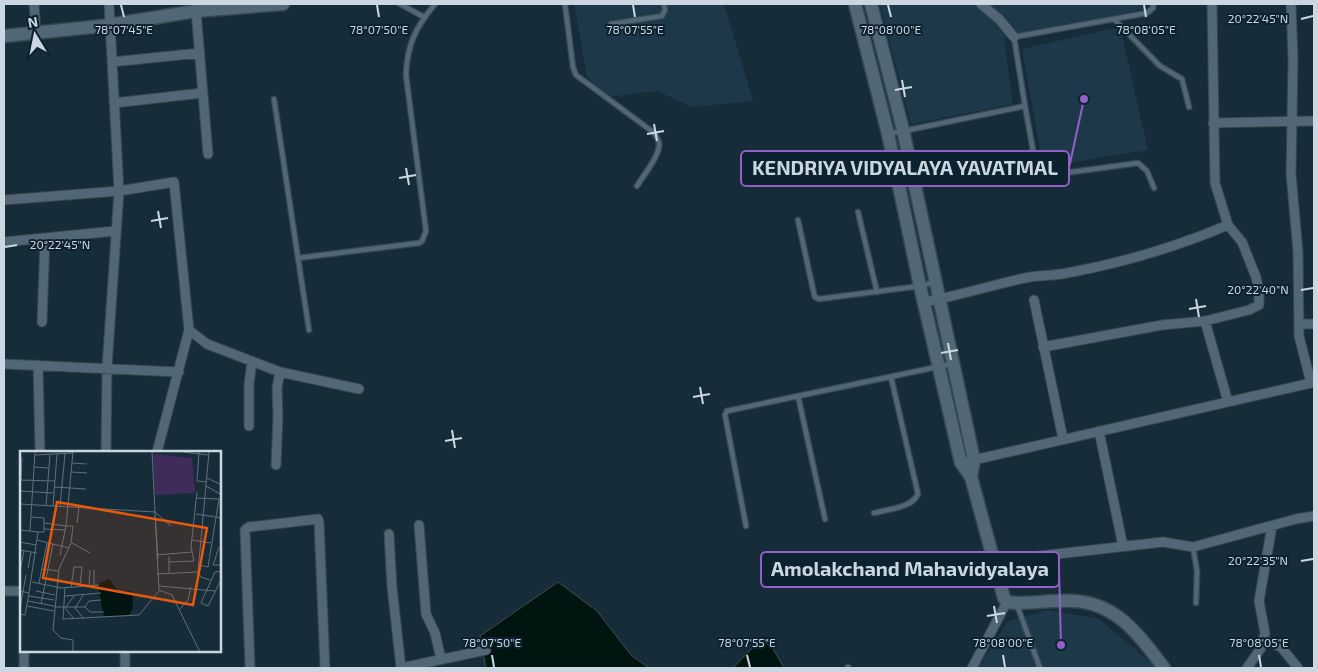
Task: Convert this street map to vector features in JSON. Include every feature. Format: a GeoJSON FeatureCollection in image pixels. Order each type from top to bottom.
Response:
{"type":"FeatureCollection","features":[{"type":"Feature","properties":{"kind":"street"},"geometry":{"type":"LineString","coordinates":[[34,4],[36,33]]}},
{"type":"Feature","properties":{"kind":"street"},"geometry":{"type":"LineString","coordinates":[[106,450],[107,367],[118,192],[109,4]]}},
{"type":"Feature","properties":{"kind":"street"},"geometry":{"type":"LineString","coordinates":[[4,36],[110,25],[196,11],[283,4]]}},
{"type":"Feature","properties":{"kind":"street"},"geometry":{"type":"LineString","coordinates":[[855,4],[888,134],[924,302],[946,365],[971,477],[1004,598],[1012,603],[1075,601],[1103,606],[1122,618],[1164,668]]}},
{"type":"Feature","properties":{"kind":"street"},"geometry":{"type":"LineString","coordinates":[[871,4],[903,130],[940,299],[946,365]]}},
{"type":"Feature","properties":{"kind":"street"},"geometry":{"type":"LineString","coordinates":[[981,4],[999,19],[1014,37]]}},
{"type":"Feature","properties":{"kind":"street"},"geometry":{"type":"LineString","coordinates":[[1043,347],[1162,325],[1206,321],[1254,309],[1259,305],[1256,277],[1242,242],[1228,225],[1215,183],[1212,4]]}},
{"type":"Feature","properties":{"kind":"street"},"geometry":{"type":"LineString","coordinates":[[968,461],[1228,402],[1313,386],[1299,336],[1298,324],[1298,252],[1291,174],[1293,121],[1291,4]]}},
{"type":"Feature","properties":{"kind":"street"},"geometry":{"type":"LineString","coordinates":[[196,11],[208,154]]}},
{"type":"Feature","properties":{"kind":"street"},"geometry":{"type":"LineString","coordinates":[[112,62],[200,53]]}},
{"type":"Feature","properties":{"kind":"street"},"geometry":{"type":"LineString","coordinates":[[114,103],[202,93]]}},
{"type":"Feature","properties":{"kind":"street"},"geometry":{"type":"LineString","coordinates":[[1213,123],[1314,121]]}},
{"type":"Feature","properties":{"kind":"street"},"geometry":{"type":"LineString","coordinates":[[4,200],[118,192],[174,182],[189,330],[157,451]]}},
{"type":"Feature","properties":{"kind":"street"},"geometry":{"type":"LineString","coordinates":[[924,302],[1026,278],[1064,274],[1102,266],[1156,252],[1195,239],[1228,225]]}},
{"type":"Feature","properties":{"kind":"street"},"geometry":{"type":"LineString","coordinates":[[4,242],[115,231]]}},
{"type":"Feature","properties":{"kind":"street"},"geometry":{"type":"LineString","coordinates":[[42,322],[45,238]]}},
{"type":"Feature","properties":{"kind":"street"},"geometry":{"type":"LineString","coordinates":[[1034,300],[1063,439]]}},
{"type":"Feature","properties":{"kind":"street"},"geometry":{"type":"LineString","coordinates":[[1206,321],[1228,402]]}},
{"type":"Feature","properties":{"kind":"street"},"geometry":{"type":"LineString","coordinates":[[1298,324],[1314,324]]}},
{"type":"Feature","properties":{"kind":"street"},"geometry":{"type":"LineString","coordinates":[[189,330],[207,344],[280,372],[359,389]]}},
{"type":"Feature","properties":{"kind":"street"},"geometry":{"type":"LineString","coordinates":[[249,426],[249,384],[252,361]]}},
{"type":"Feature","properties":{"kind":"street"},"geometry":{"type":"LineString","coordinates":[[4,364],[107,367],[179,372]]}},
{"type":"Feature","properties":{"kind":"street"},"geometry":{"type":"LineString","coordinates":[[38,365],[40,451]]}},
{"type":"Feature","properties":{"kind":"street"},"geometry":{"type":"LineString","coordinates":[[276,465],[277,388],[280,372]]}},
{"type":"Feature","properties":{"kind":"street"},"geometry":{"type":"LineString","coordinates":[[1099,431],[1123,546]]}},
{"type":"Feature","properties":{"kind":"street"},"geometry":{"type":"LineString","coordinates":[[995,561],[1170,542],[1194,547],[1296,519],[1314,516]]}},
{"type":"Feature","properties":{"kind":"street"},"geometry":{"type":"LineString","coordinates":[[250,668],[245,530],[249,527],[318,520],[325,668]]}},
{"type":"Feature","properties":{"kind":"street"},"geometry":{"type":"LineString","coordinates":[[419,525],[426,614],[435,633],[441,660]]}},
{"type":"Feature","properties":{"kind":"street"},"geometry":{"type":"LineString","coordinates":[[1247,668],[1261,648],[1264,640],[1265,626],[1259,600],[1272,526]]}},
{"type":"Feature","properties":{"kind":"street"},"geometry":{"type":"LineString","coordinates":[[389,534],[392,587],[401,668],[486,650]]}},
{"type":"Feature","properties":{"kind":"street"},"geometry":{"type":"LineString","coordinates":[[4,591],[20,591]]}},
{"type":"Feature","properties":{"kind":"street"},"geometry":{"type":"LineString","coordinates":[[972,668],[1012,603]]}},
{"type":"Feature","properties":{"kind":"street"},"geometry":{"type":"LineString","coordinates":[[1264,640],[1281,647],[1298,668]]}},
{"type":"Feature","properties":{"kind":"street"},"geometry":{"type":"LineString","coordinates":[[24,652],[24,668]]}},
{"type":"Feature","properties":{"kind":"street"},"geometry":{"type":"LineString","coordinates":[[125,652],[125,668]]}},
{"type":"Feature","properties":{"kind":"lane"},"geometry":{"type":"LineString","coordinates":[[400,4],[424,17]]}},
{"type":"Feature","properties":{"kind":"lane"},"geometry":{"type":"LineString","coordinates":[[298,258],[413,244],[418,243],[424,237],[426,231],[406,75],[410,47],[416,30],[424,17],[436,4]]}},
{"type":"Feature","properties":{"kind":"lane"},"geometry":{"type":"LineString","coordinates":[[565,4],[576,75],[653,132],[657,138],[659,144],[658,151],[637,186]]}},
{"type":"Feature","properties":{"kind":"lane"},"geometry":{"type":"LineString","coordinates":[[611,24],[662,16],[665,10],[664,4]]}},
{"type":"Feature","properties":{"kind":"lane"},"geometry":{"type":"LineString","coordinates":[[1153,4],[1153,8],[1147,13],[1014,37],[1036,167],[1039,172],[1050,175],[1138,163],[1147,171],[1154,188]]}},
{"type":"Feature","properties":{"kind":"lane"},"geometry":{"type":"LineString","coordinates":[[1114,19],[1160,66],[1182,79],[1189,106]]}},
{"type":"Feature","properties":{"kind":"lane"},"geometry":{"type":"LineString","coordinates":[[274,99],[308,330]]}},
{"type":"Feature","properties":{"kind":"lane"},"geometry":{"type":"LineString","coordinates":[[888,134],[1025,106]]}},
{"type":"Feature","properties":{"kind":"lane"},"geometry":{"type":"LineString","coordinates":[[858,212],[877,292]]}},
{"type":"Feature","properties":{"kind":"lane"},"geometry":{"type":"LineString","coordinates":[[798,220],[815,297],[819,299],[920,286],[936,282]]}},
{"type":"Feature","properties":{"kind":"lane"},"geometry":{"type":"LineString","coordinates":[[746,526],[725,413],[729,409],[946,365]]}},
{"type":"Feature","properties":{"kind":"lane"},"geometry":{"type":"LineString","coordinates":[[874,512],[910,503],[916,499],[918,494],[891,377]]}},
{"type":"Feature","properties":{"kind":"lane"},"geometry":{"type":"LineString","coordinates":[[798,396],[825,519]]}},
{"type":"Feature","properties":{"kind":"lane"},"geometry":{"type":"LineString","coordinates":[[1194,547],[1197,571],[1196,603]]}},
{"type":"Feature","properties":{"kind":"lane"},"geometry":{"type":"LineString","coordinates":[[1012,603],[1040,668]]}},
{"type":"Feature","properties":{"kind":"shaded area"},"geometry":{"type":"Polygon","coordinates":[[[574,4],[724,4],[753,101],[692,107],[657,91],[608,97],[587,77],[574,4]]]}},
{"type":"Feature","properties":{"kind":"shaded area"},"geometry":{"type":"Polygon","coordinates":[[[880,4],[1142,4],[1143,9],[1004,39],[1013,104],[911,124],[880,4]]]}},
{"type":"Feature","properties":{"kind":"shaded area"},"geometry":{"type":"Polygon","coordinates":[[[1120,27],[1148,150],[1043,167],[1022,49],[1120,27]]]}},
{"type":"Feature","properties":{"kind":"shaded area"},"geometry":{"type":"Polygon","coordinates":[[[558,582],[597,611],[631,655],[649,668],[486,668],[480,636],[558,582]]]}},
{"type":"Feature","properties":{"kind":"shaded area"},"geometry":{"type":"Polygon","coordinates":[[[1048,610],[1099,619],[1157,668],[978,668],[1008,621],[1048,610]]]}},
{"type":"Feature","properties":{"kind":"shaded area"},"geometry":{"type":"Polygon","coordinates":[[[760,640],[772,647],[784,668],[733,668],[760,640]]]}},
{"type":"Feature","properties":{"kind":"place","name":"KENDRIYA VIDYALAYA YAVATMAL"},"geometry":{"type":"Point","coordinates":[1084,99]}},
{"type":"Feature","properties":{"kind":"place","name":"Amolakchand Mahavidyalaya"},"geometry":{"type":"Point","coordinates":[1061,645]}}]}
